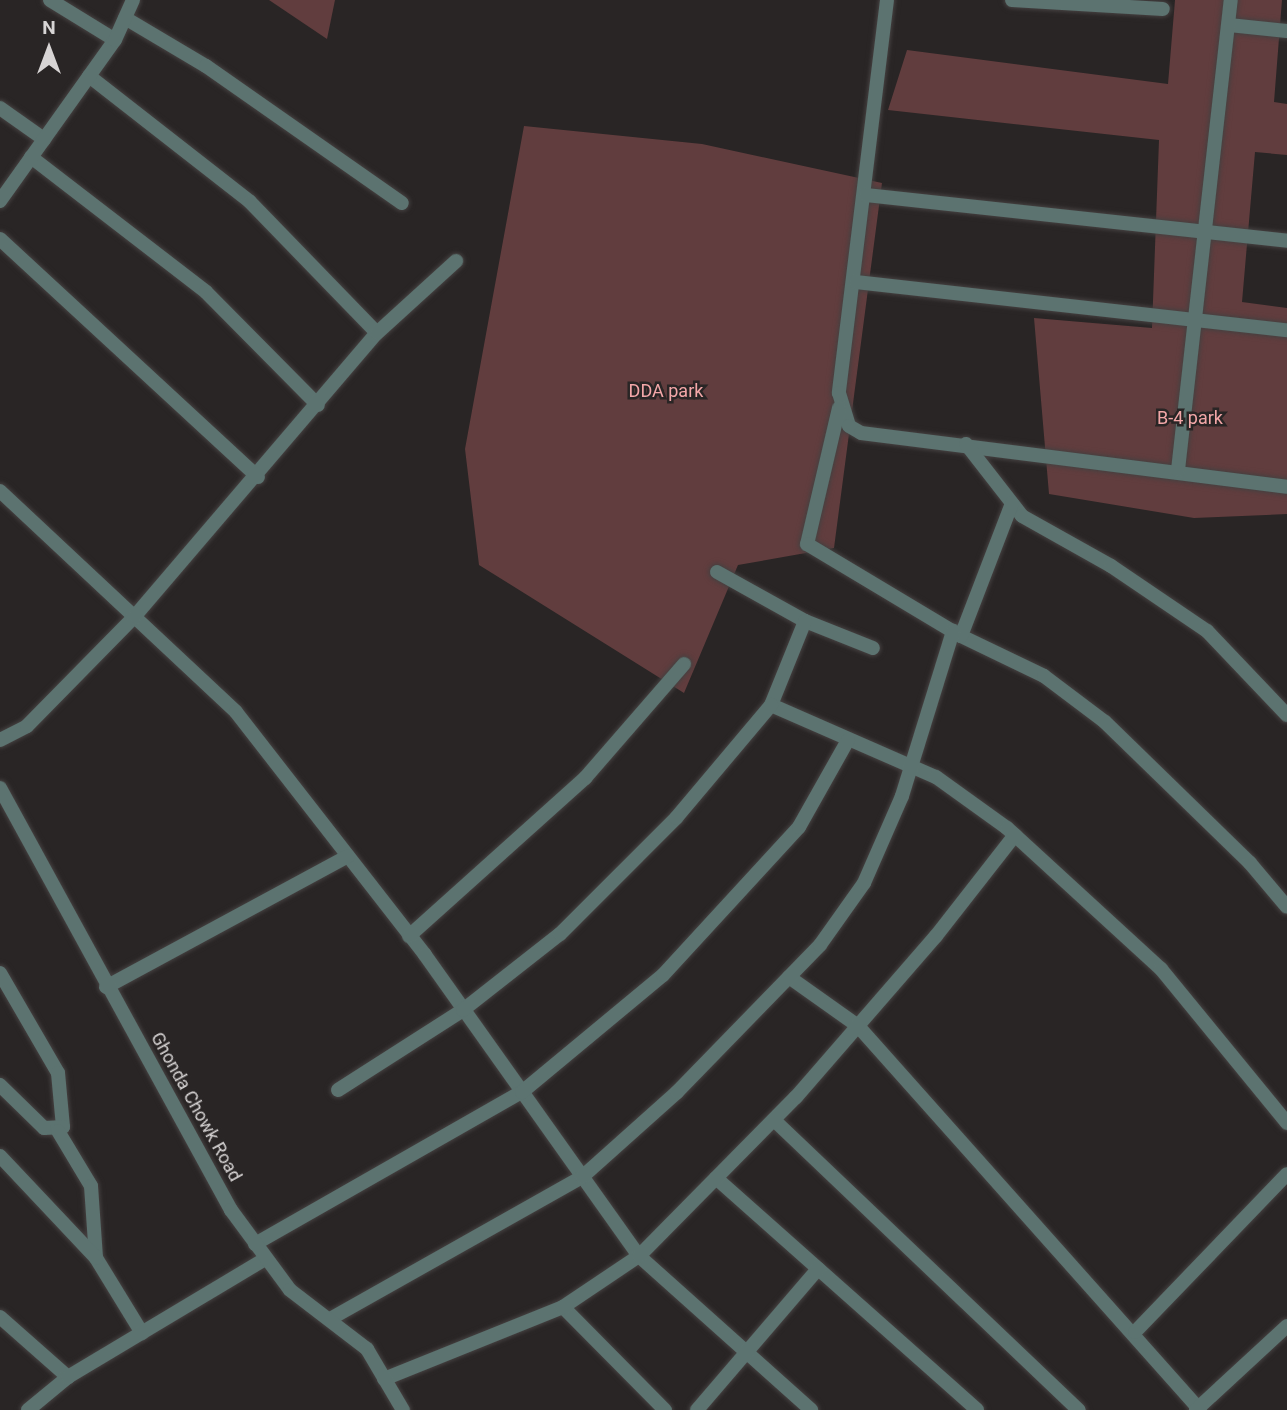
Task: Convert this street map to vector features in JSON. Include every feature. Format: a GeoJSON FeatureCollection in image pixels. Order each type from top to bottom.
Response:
{"type":"FeatureCollection","features":[{"type":"Feature","properties":{"kind":"street"},"geometry":{"type":"LineString","coordinates":[[50,0],[114,40]]}},
{"type":"Feature","properties":{"kind":"street"},"geometry":{"type":"LineString","coordinates":[[0,201],[114,40],[133,0]]}},
{"type":"Feature","properties":{"kind":"street"},"geometry":{"type":"LineString","coordinates":[[887,0],[856,282],[839,407],[807,544],[957,634],[1044,677],[1105,722],[1250,863],[1287,907]]}},
{"type":"Feature","properties":{"kind":"street"},"geometry":{"type":"LineString","coordinates":[[1012,0],[1163,9]]}},
{"type":"Feature","properties":{"kind":"street"},"geometry":{"type":"LineString","coordinates":[[1178,470],[1231,0]]}},
{"type":"Feature","properties":{"kind":"street"},"geometry":{"type":"LineString","coordinates":[[124,19],[206,66],[402,203]]}},
{"type":"Feature","properties":{"kind":"street"},"geometry":{"type":"LineString","coordinates":[[1229,25],[1287,31]]}},
{"type":"Feature","properties":{"kind":"street"},"geometry":{"type":"LineString","coordinates":[[89,76],[250,202],[377,333]]}},
{"type":"Feature","properties":{"kind":"street"},"geometry":{"type":"LineString","coordinates":[[0,108],[44,139]]}},
{"type":"Feature","properties":{"kind":"street"},"geometry":{"type":"LineString","coordinates":[[31,157],[206,292],[318,405]]}},
{"type":"Feature","properties":{"kind":"street"},"geometry":{"type":"LineString","coordinates":[[866,195],[1287,241]]}},
{"type":"Feature","properties":{"kind":"street"},"geometry":{"type":"LineString","coordinates":[[0,239],[258,477]]}},
{"type":"Feature","properties":{"kind":"street"},"geometry":{"type":"LineString","coordinates":[[0,740],[27,726],[135,616],[258,477],[377,333],[456,261]]}},
{"type":"Feature","properties":{"kind":"street"},"geometry":{"type":"LineString","coordinates":[[856,282],[1287,330]]}},
{"type":"Feature","properties":{"kind":"street"},"geometry":{"type":"LineString","coordinates":[[839,407],[849,426],[862,433],[1178,470],[1287,487]]}},
{"type":"Feature","properties":{"kind":"street"},"geometry":{"type":"LineString","coordinates":[[966,444],[1022,516],[1111,566],[1207,631],[1287,715]]}},
{"type":"Feature","properties":{"kind":"street"},"geometry":{"type":"LineString","coordinates":[[0,491],[236,712],[409,936],[639,1256],[811,1410]]}},
{"type":"Feature","properties":{"kind":"street"},"geometry":{"type":"LineString","coordinates":[[330,1319],[582,1177],[677,1092],[789,977],[864,883],[910,766],[957,634],[1012,503]]}},
{"type":"Feature","properties":{"kind":"street"},"geometry":{"type":"LineString","coordinates":[[717,572],[805,621],[873,648]]}},
{"type":"Feature","properties":{"kind":"street"},"geometry":{"type":"LineString","coordinates":[[338,1090],[463,1010],[560,934],[676,818],[771,705],[805,621]]}},
{"type":"Feature","properties":{"kind":"street"},"geometry":{"type":"LineString","coordinates":[[409,936],[585,778],[684,664]]}},
{"type":"Feature","properties":{"kind":"street"},"geometry":{"type":"LineString","coordinates":[[771,705],[936,778],[1014,835],[1161,970],[1287,1123]]}},
{"type":"Feature","properties":{"kind":"street"},"geometry":{"type":"LineString","coordinates":[[255,1244],[522,1092],[672,965],[799,827],[848,740]]}},
{"type":"Feature","properties":{"kind":"street","name":"Ghonda Chowk Road"},"geometry":{"type":"LineString","coordinates":[[0,788],[24,823],[106,987],[255,1244],[290,1290],[367,1349],[403,1410]]}},
{"type":"Feature","properties":{"kind":"street"},"geometry":{"type":"LineString","coordinates":[[384,1379],[563,1307],[639,1256],[774,1120],[858,1026],[1014,835]]}},
{"type":"Feature","properties":{"kind":"street"},"geometry":{"type":"LineString","coordinates":[[106,987],[348,856]]}},
{"type":"Feature","properties":{"kind":"street"},"geometry":{"type":"LineString","coordinates":[[0,973],[58,1073],[65,1116],[58,1131]]}},
{"type":"Feature","properties":{"kind":"street"},"geometry":{"type":"LineString","coordinates":[[789,977],[858,1026],[1135,1332],[1198,1409],[1287,1326]]}},
{"type":"Feature","properties":{"kind":"street"},"geometry":{"type":"LineString","coordinates":[[0,1085],[44,1128],[58,1131],[91,1186],[96,1258]]}},
{"type":"Feature","properties":{"kind":"street"},"geometry":{"type":"LineString","coordinates":[[774,1120],[1079,1410]]}},
{"type":"Feature","properties":{"kind":"street"},"geometry":{"type":"LineString","coordinates":[[0,1156],[96,1258],[142,1333]]}},
{"type":"Feature","properties":{"kind":"street"},"geometry":{"type":"LineString","coordinates":[[1135,1332],[1287,1174]]}},
{"type":"Feature","properties":{"kind":"street"},"geometry":{"type":"LineString","coordinates":[[716,1178],[977,1410]]}},
{"type":"Feature","properties":{"kind":"street"},"geometry":{"type":"LineString","coordinates":[[28,1410],[68,1377],[265,1259]]}},
{"type":"Feature","properties":{"kind":"street"},"geometry":{"type":"LineString","coordinates":[[697,1410],[818,1269]]}},
{"type":"Feature","properties":{"kind":"street"},"geometry":{"type":"LineString","coordinates":[[563,1307],[665,1410]]}},
{"type":"Feature","properties":{"kind":"street"},"geometry":{"type":"LineString","coordinates":[[0,1317],[68,1377]]}},
{"type":"Feature","properties":{"kind":"green space"},"geometry":{"type":"Polygon","coordinates":[[[269,0],[335,0],[327,39],[269,0]]]}},
{"type":"Feature","properties":{"kind":"green space","name":"B-4 park"},"geometry":{"type":"Polygon","coordinates":[[[1175,0],[1282,0],[1274,102],[1287,104],[1287,155],[1255,152],[1242,302],[1287,308],[1287,514],[1194,518],[1049,494],[1034,318],[1152,328],[1159,140],[888,110],[907,50],[1168,84],[1175,0]]]}},
{"type":"Feature","properties":{"kind":"green space","name":"DDA park"},"geometry":{"type":"Polygon","coordinates":[[[524,126],[702,144],[882,183],[834,548],[738,565],[684,693],[479,565],[465,449],[524,126]]]}}]}
